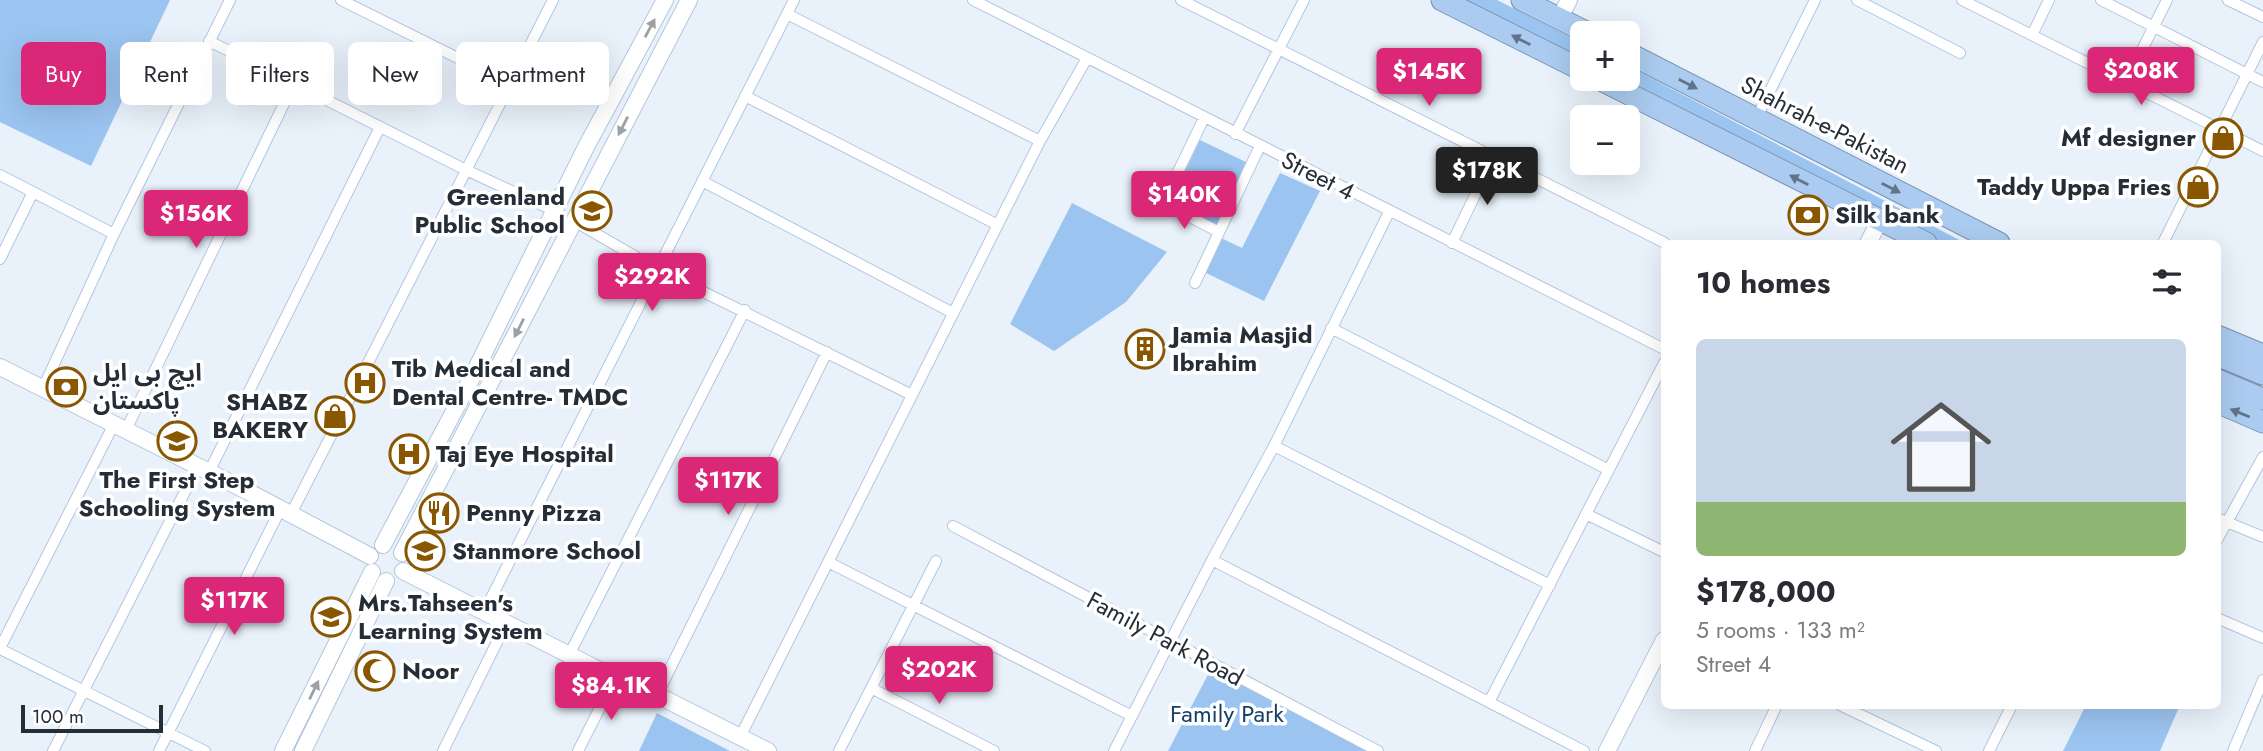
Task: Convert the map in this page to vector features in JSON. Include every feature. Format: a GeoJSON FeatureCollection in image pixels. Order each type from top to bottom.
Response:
{"type":"FeatureCollection","features":[{"type":"Feature","properties":{"kind":"highway"},"geometry":{"type":"LineString","coordinates":[[1442,0],[1570,64]]}},
{"type":"Feature","properties":{"kind":"highway"},"geometry":{"type":"LineString","coordinates":[[1522,0],[1564,9]]}},
{"type":"Feature","properties":{"kind":"highway","name":"Shahrah-e-Pakistan"},"geometry":{"type":"LineString","coordinates":[[1640,59],[1993,240]]}},
{"type":"Feature","properties":{"kind":"highway"},"geometry":{"type":"LineString","coordinates":[[1623,91],[1920,240]]}},
{"type":"Feature","properties":{"kind":"highway"},"geometry":{"type":"LineString","coordinates":[[2221,338],[2263,355]]}},
{"type":"Feature","properties":{"kind":"highway"},"geometry":{"type":"LineString","coordinates":[[2221,357],[2263,374]]}},
{"type":"Feature","properties":{"kind":"highway"},"geometry":{"type":"LineString","coordinates":[[2221,382],[2263,399]]}},
{"type":"Feature","properties":{"kind":"highway"},"geometry":{"type":"LineString","coordinates":[[2221,404],[2263,422]]}},
{"type":"Feature","properties":{"kind":"main road"},"geometry":{"type":"LineString","coordinates":[[383,545],[468,385],[586,148],[665,0]]}},
{"type":"Feature","properties":{"kind":"main road"},"geometry":{"type":"LineString","coordinates":[[402,553],[689,0]]}},
{"type":"Feature","properties":{"kind":"main road"},"geometry":{"type":"LineString","coordinates":[[1870,240],[1880,220]]}},
{"type":"Feature","properties":{"kind":"main road"},"geometry":{"type":"LineString","coordinates":[[0,367],[286,511],[376,570],[396,578],[402,571],[402,553],[390,545],[375,549],[376,570],[303,751]]}},
{"type":"Feature","properties":{"kind":"main road"},"geometry":{"type":"LineString","coordinates":[[283,751],[376,570]]}},
{"type":"Feature","properties":{"kind":"main road"},"geometry":{"type":"LineString","coordinates":[[402,571],[768,751]]}},
{"type":"Feature","properties":{"kind":"main road"},"geometry":{"type":"LineString","coordinates":[[1607,751],[1661,646]]}},
{"type":"Feature","properties":{"kind":"street"},"geometry":{"type":"LineString","coordinates":[[43,388],[114,234],[230,0]]}},
{"type":"Feature","properties":{"kind":"street"},"geometry":{"type":"LineString","coordinates":[[341,0],[456,57]]}},
{"type":"Feature","properties":{"kind":"street"},"geometry":{"type":"LineString","coordinates":[[484,612],[794,0]]}},
{"type":"Feature","properties":{"kind":"street","name":"Street 4"},"geometry":{"type":"LineString","coordinates":[[973,0],[1661,348]]}},
{"type":"Feature","properties":{"kind":"street"},"geometry":{"type":"LineString","coordinates":[[1181,0],[1661,242]]}},
{"type":"Feature","properties":{"kind":"street"},"geometry":{"type":"LineString","coordinates":[[1235,134],[1304,0]]}},
{"type":"Feature","properties":{"kind":"street"},"geometry":{"type":"LineString","coordinates":[[1756,119],[1815,0]]}},
{"type":"Feature","properties":{"kind":"street"},"geometry":{"type":"LineString","coordinates":[[1857,0],[1960,53]]}},
{"type":"Feature","properties":{"kind":"street"},"geometry":{"type":"LineString","coordinates":[[1962,0],[2263,151]]}},
{"type":"Feature","properties":{"kind":"street"},"geometry":{"type":"LineString","coordinates":[[2032,35],[2049,0]]}},
{"type":"Feature","properties":{"kind":"street"},"geometry":{"type":"LineString","coordinates":[[2101,0],[2263,82]]}},
{"type":"Feature","properties":{"kind":"street"},"geometry":{"type":"LineString","coordinates":[[2126,82],[2166,0]]}},
{"type":"Feature","properties":{"kind":"street"},"geometry":{"type":"LineString","coordinates":[[2228,0],[2263,17]]}},
{"type":"Feature","properties":{"kind":"street"},"geometry":{"type":"LineString","coordinates":[[529,42],[548,2]]}},
{"type":"Feature","properties":{"kind":"street"},"geometry":{"type":"LineString","coordinates":[[787,13],[1040,141]]}},
{"type":"Feature","properties":{"kind":"street"},"geometry":{"type":"LineString","coordinates":[[209,41],[226,49]]}},
{"type":"Feature","properties":{"kind":"street"},"geometry":{"type":"LineString","coordinates":[[2165,240],[2263,42]]}},
{"type":"Feature","properties":{"kind":"street"},"geometry":{"type":"LineString","coordinates":[[740,737],[1040,141],[1087,58]]}},
{"type":"Feature","properties":{"kind":"street"},"geometry":{"type":"LineString","coordinates":[[745,96],[998,225]]}},
{"type":"Feature","properties":{"kind":"street"},"geometry":{"type":"LineString","coordinates":[[334,103],[555,211]]}},
{"type":"Feature","properties":{"kind":"street"},"geometry":{"type":"LineString","coordinates":[[205,751],[0,649],[120,427],[283,105]]}},
{"type":"Feature","properties":{"kind":"street"},"geometry":{"type":"LineString","coordinates":[[159,751],[499,105]]}},
{"type":"Feature","properties":{"kind":"street"},"geometry":{"type":"LineString","coordinates":[[1204,118],[1163,203],[1219,232]]}},
{"type":"Feature","properties":{"kind":"street"},"geometry":{"type":"LineString","coordinates":[[53,751],[204,469],[380,127]]}},
{"type":"Feature","properties":{"kind":"street"},"geometry":{"type":"LineString","coordinates":[[1195,283],[1259,146]]}},
{"type":"Feature","properties":{"kind":"street"},"geometry":{"type":"LineString","coordinates":[[1452,243],[1493,158]]}},
{"type":"Feature","properties":{"kind":"street"},"geometry":{"type":"LineString","coordinates":[[0,175],[114,234]]}},
{"type":"Feature","properties":{"kind":"street"},"geometry":{"type":"LineString","coordinates":[[702,181],[953,313]]}},
{"type":"Feature","properties":{"kind":"street"},"geometry":{"type":"LineString","coordinates":[[0,259],[33,192]]}},
{"type":"Feature","properties":{"kind":"street"},"geometry":{"type":"LineString","coordinates":[[1114,751],[1274,446],[1389,212]]}},
{"type":"Feature","properties":{"kind":"street"},"geometry":{"type":"LineString","coordinates":[[574,221],[657,269],[912,395]]}},
{"type":"Feature","properties":{"kind":"street"},"geometry":{"type":"LineString","coordinates":[[569,655],[744,310]]}},
{"type":"Feature","properties":{"kind":"street"},"geometry":{"type":"LineString","coordinates":[[1331,328],[1609,470]]}},
{"type":"Feature","properties":{"kind":"street"},"geometry":{"type":"LineString","coordinates":[[657,695],[827,352]]}},
{"type":"Feature","properties":{"kind":"street"},"geometry":{"type":"LineString","coordinates":[[1489,702],[1661,369]]}},
{"type":"Feature","properties":{"kind":"street"},"geometry":{"type":"LineString","coordinates":[[1274,446],[1550,585]]}},
{"type":"Feature","properties":{"kind":"street"},"geometry":{"type":"LineString","coordinates":[[2263,457],[2222,520],[2263,537]]}},
{"type":"Feature","properties":{"kind":"street"},"geometry":{"type":"LineString","coordinates":[[1586,514],[1661,551]]}},
{"type":"Feature","properties":{"kind":"street","name":"Family Park Road"},"geometry":{"type":"LineString","coordinates":[[953,526],[1378,751]]}},
{"type":"Feature","properties":{"kind":"street"},"geometry":{"type":"LineString","coordinates":[[1212,560],[1584,751]]}},
{"type":"Feature","properties":{"kind":"street"},"geometry":{"type":"LineString","coordinates":[[839,751],[936,561]]}},
{"type":"Feature","properties":{"kind":"street"},"geometry":{"type":"LineString","coordinates":[[828,562],[1132,716]]}},
{"type":"Feature","properties":{"kind":"street"},"geometry":{"type":"LineString","coordinates":[[2221,620],[2263,638]]}},
{"type":"Feature","properties":{"kind":"street"},"geometry":{"type":"LineString","coordinates":[[443,751],[506,624]]}},
{"type":"Feature","properties":{"kind":"street"},"geometry":{"type":"LineString","coordinates":[[578,751],[615,678]]}},
{"type":"Feature","properties":{"kind":"street"},"geometry":{"type":"LineString","coordinates":[[2233,751],[2263,680]]}},
{"type":"Feature","properties":{"kind":"street"},"geometry":{"type":"LineString","coordinates":[[871,688],[994,751]]}},
{"type":"Feature","properties":{"kind":"street"},"geometry":{"type":"LineString","coordinates":[[1755,751],[1775,709]]}},
{"type":"Feature","properties":{"kind":"street"},"geometry":{"type":"LineString","coordinates":[[1848,709],[1936,751]]}},
{"type":"Feature","properties":{"kind":"street"},"geometry":{"type":"LineString","coordinates":[[1989,751],[2010,709]]}},
{"type":"Feature","properties":{"kind":"green space"},"geometry":{"type":"Polygon","coordinates":[[[0,0],[170,0],[150,42],[120,42],[120,105],[91,166],[0,122],[0,0]]]}},
{"type":"Feature","properties":{"kind":"green space"},"geometry":{"type":"Polygon","coordinates":[[[1458,0],[1497,0],[1570,37],[1570,57],[1458,0]]]}},
{"type":"Feature","properties":{"kind":"green space"},"geometry":{"type":"Polygon","coordinates":[[[1640,72],[1959,240],[1933,240],[1638,91],[1640,91],[1640,72]]]}},
{"type":"Feature","properties":{"kind":"green space"},"geometry":{"type":"Polygon","coordinates":[[[1200,140],[1248,163],[1218,226],[1170,202],[1200,140]]]}},
{"type":"Feature","properties":{"kind":"green space"},"geometry":{"type":"Polygon","coordinates":[[[1280,173],[1320,191],[1264,301],[1204,272],[1221,238],[1242,248],[1280,173]]]}},
{"type":"Feature","properties":{"kind":"green space"},"geometry":{"type":"Polygon","coordinates":[[[1072,203],[1167,252],[1126,302],[1054,351],[1010,324],[1072,203]]]}},
{"type":"Feature","properties":{"kind":"green space","name":"Family Park"},"geometry":{"type":"Polygon","coordinates":[[[1213,665],[1378,751],[1168,751],[1213,665]]]}},
{"type":"Feature","properties":{"kind":"green space"},"geometry":{"type":"Polygon","coordinates":[[[2084,709],[2178,709],[2160,751],[2063,751],[2084,709]]]}},
{"type":"Feature","properties":{"kind":"green space"},"geometry":{"type":"Polygon","coordinates":[[[657,713],[730,751],[639,751],[657,713]]]}},
{"type":"Feature","properties":{"kind":"place","name":"Mf designer"},"geometry":{"type":"Point","coordinates":[2223,138]}},
{"type":"Feature","properties":{"kind":"place","name":"Taddy Uppa Fries"},"geometry":{"type":"Point","coordinates":[2198,187]}},
{"type":"Feature","properties":{"kind":"place","name":"Greenland Public School"},"geometry":{"type":"Point","coordinates":[592,211]}},
{"type":"Feature","properties":{"kind":"place","name":"Silk bank"},"geometry":{"type":"Point","coordinates":[1808,215]}},
{"type":"Feature","properties":{"kind":"place","name":"Jamia Masjid Ibrahim"},"geometry":{"type":"Point","coordinates":[1145,349]}},
{"type":"Feature","properties":{"kind":"place","name":"Tib Medical and Dental Centre- TMDC"},"geometry":{"type":"Point","coordinates":[365,383]}},
{"type":"Feature","properties":{"kind":"place","name":"ایچ بی ایل پاکستان"},"geometry":{"type":"Point","coordinates":[66,387]}},
{"type":"Feature","properties":{"kind":"place","name":"SHABZ BAKERY"},"geometry":{"type":"Point","coordinates":[335,416]}},
{"type":"Feature","properties":{"kind":"place","name":"The First Step Schooling System"},"geometry":{"type":"Point","coordinates":[177,441]}},
{"type":"Feature","properties":{"kind":"place","name":"Taj Eye Hospital"},"geometry":{"type":"Point","coordinates":[409,454]}},
{"type":"Feature","properties":{"kind":"place","name":"Penny Pizza"},"geometry":{"type":"Point","coordinates":[439,513]}},
{"type":"Feature","properties":{"kind":"place","name":"Stanmore School"},"geometry":{"type":"Point","coordinates":[425,551]}},
{"type":"Feature","properties":{"kind":"place","name":"Mrs.Tahseen's Learning System"},"geometry":{"type":"Point","coordinates":[331,617]}},
{"type":"Feature","properties":{"kind":"place","name":"Noor"},"geometry":{"type":"Point","coordinates":[375,671]}}]}
